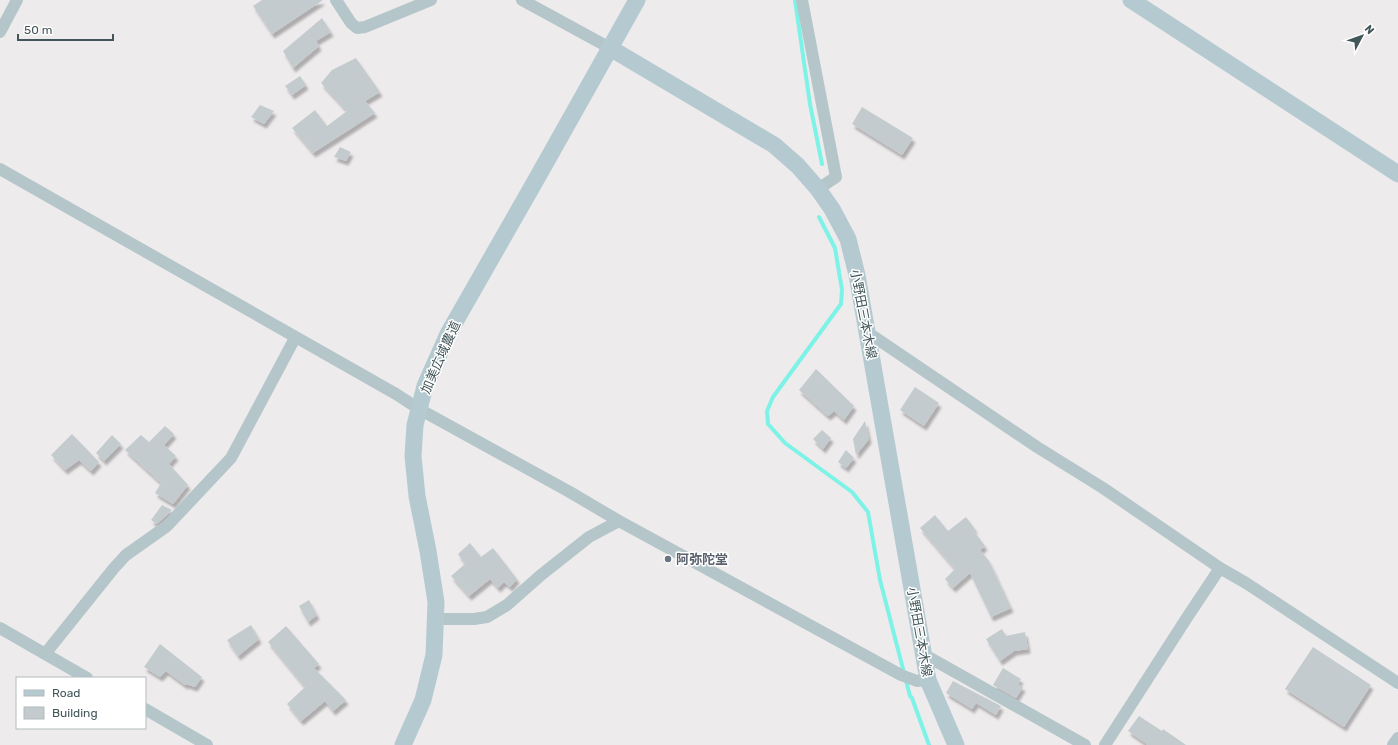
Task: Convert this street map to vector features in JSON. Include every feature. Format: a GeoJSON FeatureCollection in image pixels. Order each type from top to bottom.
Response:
{"type":"FeatureCollection","features":[{"type":"Feature","properties":{"kind":"street"},"geometry":{"type":"LineString","coordinates":[[0,32],[17,0]]}},
{"type":"Feature","properties":{"kind":"street"},"geometry":{"type":"LineString","coordinates":[[336,0],[351,23],[357,28],[365,27],[431,0]]}},
{"type":"Feature","properties":{"kind":"street"},"geometry":{"type":"LineString","coordinates":[[522,0],[610,48],[637,0]]}},
{"type":"Feature","properties":{"kind":"street"},"geometry":{"type":"LineString","coordinates":[[802,0],[836,177],[818,189]]}},
{"type":"Feature","properties":{"kind":"street"},"geometry":{"type":"LineString","coordinates":[[1131,0],[1398,174]]}},
{"type":"Feature","properties":{"kind":"street","name":"小野田三本木線"},"geometry":{"type":"LineString","coordinates":[[610,48],[774,145],[798,166],[818,189],[832,209],[848,239],[857,275],[928,680],[956,745]]}},
{"type":"Feature","properties":{"kind":"street","name":"加美広域農道"},"geometry":{"type":"LineString","coordinates":[[403,745],[423,700],[434,655],[436,602],[428,551],[416,496],[413,456],[415,426],[425,386],[448,334],[610,48]]}},
{"type":"Feature","properties":{"kind":"street"},"geometry":{"type":"LineString","coordinates":[[0,169],[295,338],[396,394],[419,409],[568,491],[619,521],[901,675],[917,681],[928,680]]}},
{"type":"Feature","properties":{"kind":"street"},"geometry":{"type":"LineString","coordinates":[[867,332],[1037,447],[1103,488],[1220,568],[1246,583],[1398,683]]}},
{"type":"Feature","properties":{"kind":"street"},"geometry":{"type":"LineString","coordinates":[[45,654],[126,555],[167,526],[231,458],[295,338]]}},
{"type":"Feature","properties":{"kind":"street"},"geometry":{"type":"LineString","coordinates":[[435,618],[474,619],[487,617],[507,604],[541,575],[590,537],[619,521]]}},
{"type":"Feature","properties":{"kind":"street"},"geometry":{"type":"LineString","coordinates":[[1105,745],[1220,568]]}},
{"type":"Feature","properties":{"kind":"street"},"geometry":{"type":"LineString","coordinates":[[0,628],[85,677]]}},
{"type":"Feature","properties":{"kind":"street"},"geometry":{"type":"LineString","coordinates":[[923,654],[1085,745]]}},
{"type":"Feature","properties":{"kind":"street"},"geometry":{"type":"LineString","coordinates":[[146,710],[207,745]]}},
{"type":"Feature","properties":{"kind":"street"},"geometry":{"type":"LineString","coordinates":[[1393,745],[1398,738]]}},
{"type":"Feature","properties":{"kind":"building"},"geometry":{"type":"Polygon","coordinates":[[[262,0],[323,0],[272,34],[253,6],[262,0]]]}},
{"type":"Feature","properties":{"kind":"building"},"geometry":{"type":"Polygon","coordinates":[[[322,18],[331,32],[316,41],[319,46],[293,68],[283,51],[322,18]]]}},
{"type":"Feature","properties":{"kind":"building"},"geometry":{"type":"Polygon","coordinates":[[[356,58],[380,92],[365,101],[375,113],[313,153],[292,128],[315,110],[327,126],[347,111],[321,83],[332,70],[356,58]]]}},
{"type":"Feature","properties":{"kind":"building"},"geometry":{"type":"Polygon","coordinates":[[[300,76],[306,85],[292,95],[285,86],[300,76]]]}},
{"type":"Feature","properties":{"kind":"building"},"geometry":{"type":"Polygon","coordinates":[[[260,105],[274,111],[264,124],[251,117],[260,105]]]}},
{"type":"Feature","properties":{"kind":"building"},"geometry":{"type":"Polygon","coordinates":[[[862,107],[913,138],[902,155],[852,124],[862,107]]]}},
{"type":"Feature","properties":{"kind":"building"},"geometry":{"type":"Polygon","coordinates":[[[340,147],[351,152],[346,161],[334,157],[340,147]]]}},
{"type":"Feature","properties":{"kind":"building"},"geometry":{"type":"Polygon","coordinates":[[[816,369],[854,406],[844,420],[834,411],[828,416],[799,390],[816,369]]]}},
{"type":"Feature","properties":{"kind":"building"},"geometry":{"type":"Polygon","coordinates":[[[915,387],[939,403],[924,426],[900,410],[915,387]]]}},
{"type":"Feature","properties":{"kind":"building"},"geometry":{"type":"Polygon","coordinates":[[[865,421],[869,439],[856,455],[853,439],[865,421]]]}},
{"type":"Feature","properties":{"kind":"building"},"geometry":{"type":"Polygon","coordinates":[[[165,426],[174,434],[164,445],[176,456],[169,464],[188,485],[173,504],[155,493],[161,483],[125,450],[141,435],[149,442],[165,426]]]}},
{"type":"Feature","properties":{"kind":"building"},"geometry":{"type":"Polygon","coordinates":[[[822,430],[831,438],[823,449],[813,439],[822,430]]]}},
{"type":"Feature","properties":{"kind":"building"},"geometry":{"type":"Polygon","coordinates":[[[72,434],[99,462],[91,471],[79,460],[65,470],[51,455],[72,434]]]}},
{"type":"Feature","properties":{"kind":"building"},"geometry":{"type":"Polygon","coordinates":[[[112,435],[121,444],[104,461],[96,453],[112,435]]]}},
{"type":"Feature","properties":{"kind":"building"},"geometry":{"type":"Polygon","coordinates":[[[846,450],[854,458],[846,468],[838,462],[846,450]]]}},
{"type":"Feature","properties":{"kind":"building"},"geometry":{"type":"Polygon","coordinates":[[[162,505],[172,510],[157,524],[151,520],[162,505]]]}},
{"type":"Feature","properties":{"kind":"building"},"geometry":{"type":"Polygon","coordinates":[[[935,515],[948,531],[966,517],[975,529],[973,530],[985,546],[980,550],[989,561],[1011,608],[991,617],[970,573],[953,588],[945,579],[955,569],[920,528],[935,515]]]}},
{"type":"Feature","properties":{"kind":"building"},"geometry":{"type":"Polygon","coordinates":[[[470,543],[481,557],[493,548],[517,579],[510,587],[504,582],[498,588],[490,579],[469,596],[451,576],[465,564],[458,554],[470,543]]]}},
{"type":"Feature","properties":{"kind":"building"},"geometry":{"type":"Polygon","coordinates":[[[309,600],[317,615],[308,622],[299,606],[309,600]]]}},
{"type":"Feature","properties":{"kind":"building"},"geometry":{"type":"Polygon","coordinates":[[[251,625],[259,639],[238,656],[227,640],[251,625]]]}},
{"type":"Feature","properties":{"kind":"building"},"geometry":{"type":"Polygon","coordinates":[[[286,626],[319,664],[314,668],[346,700],[333,711],[325,701],[301,721],[287,704],[305,687],[268,642],[286,626]]]}},
{"type":"Feature","properties":{"kind":"building"},"geometry":{"type":"Polygon","coordinates":[[[1002,629],[1006,636],[1025,632],[1028,649],[1014,651],[1000,661],[986,639],[1002,629]]]}},
{"type":"Feature","properties":{"kind":"building"},"geometry":{"type":"Polygon","coordinates":[[[160,644],[202,677],[195,687],[185,685],[166,671],[160,677],[144,667],[160,644]]]}},
{"type":"Feature","properties":{"kind":"building"},"geometry":{"type":"Polygon","coordinates":[[[1313,647],[1371,685],[1344,727],[1285,689],[1313,647]]]}},
{"type":"Feature","properties":{"kind":"building"},"geometry":{"type":"Polygon","coordinates":[[[1003,668],[1021,679],[1018,684],[1023,687],[1016,698],[993,685],[1003,668]]]}},
{"type":"Feature","properties":{"kind":"building"},"geometry":{"type":"Polygon","coordinates":[[[953,681],[1001,706],[996,715],[976,703],[972,709],[946,693],[953,681]]]}},
{"type":"Feature","properties":{"kind":"building"},"geometry":{"type":"Polygon","coordinates":[[[1139,716],[1162,731],[1163,729],[1186,745],[1148,745],[1128,731],[1139,716]]]}},
{"type":"Feature","properties":{"kind":"waterway"},"geometry":{"type":"LineString","coordinates":[[795,0],[810,104],[822,164]]}},
{"type":"Feature","properties":{"kind":"waterway"},"geometry":{"type":"LineString","coordinates":[[819,217],[835,248],[842,290],[841,304],[773,397],[767,411],[768,424],[785,443],[852,492],[868,512],[880,580],[910,696],[929,745]]}},
{"type":"Feature","properties":{"kind":"place","name":"阿弥陀堂"},"geometry":{"type":"Point","coordinates":[668,559]}}]}
